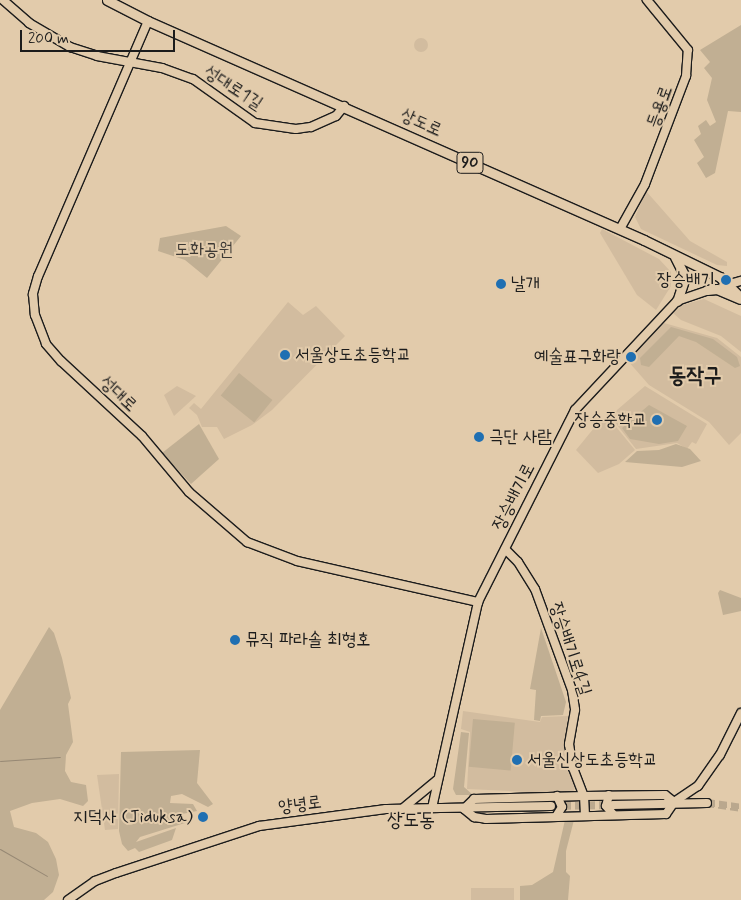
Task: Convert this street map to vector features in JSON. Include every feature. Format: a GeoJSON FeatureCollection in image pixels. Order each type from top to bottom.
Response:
{"type":"FeatureCollection","features":[{"type":"Feature","properties":{"kind":"main road","name":"상도로"},"geometry":{"type":"LineString","coordinates":[[107,0],[148,21],[620,229],[730,284],[741,299]]}},
{"type":"Feature","properties":{"kind":"main road"},"geometry":{"type":"LineString","coordinates":[[675,257],[685,277],[677,301]]}},
{"type":"Feature","properties":{"kind":"main road"},"geometry":{"type":"LineString","coordinates":[[707,290],[717,289],[741,299]]}},
{"type":"Feature","properties":{"kind":"street","name":"성대로1길"},"geometry":{"type":"LineString","coordinates":[[3,0],[29,24],[70,48],[130,61],[193,79],[255,123],[296,129],[311,127],[336,116],[344,106]]}},
{"type":"Feature","properties":{"kind":"street","name":"등용로"},"geometry":{"type":"LineString","coordinates":[[620,229],[645,184],[686,76],[688,50],[647,0]]}},
{"type":"Feature","properties":{"kind":"street","name":"성대로"},"geometry":{"type":"LineString","coordinates":[[148,21],[38,276],[34,294],[35,315],[46,344],[60,361],[142,436],[189,492],[248,542],[297,561],[478,602]]}},
{"type":"Feature","properties":{"kind":"street","name":"장승배기로"},"geometry":{"type":"LineString","coordinates":[[432,808],[478,602],[575,410],[677,301],[707,290],[741,281]]}},
{"type":"Feature","properties":{"kind":"street","name":"장승배기로4길"},"geometry":{"type":"LineString","coordinates":[[505,549],[518,562],[535,589],[572,690],[574,710],[569,744],[584,796],[585,815]]}},
{"type":"Feature","properties":{"kind":"street"},"geometry":{"type":"LineString","coordinates":[[674,802],[665,795],[557,796],[474,799],[464,809],[474,817],[486,819],[557,815],[666,814],[674,802],[698,786],[720,755],[741,713]]}},
{"type":"Feature","properties":{"kind":"street"},"geometry":{"type":"LineString","coordinates":[[402,809],[437,780]]}},
{"type":"Feature","properties":{"kind":"street"},"geometry":{"type":"LineString","coordinates":[[613,805],[674,802],[707,803],[699,795],[698,786]]}},
{"type":"Feature","properties":{"kind":"street"},"geometry":{"type":"LineString","coordinates":[[609,795],[606,806],[613,814]]}},
{"type":"Feature","properties":{"kind":"street"},"geometry":{"type":"LineString","coordinates":[[557,796],[562,807],[557,815]]}},
{"type":"Feature","properties":{"kind":"street","name":"양녕로"},"geometry":{"type":"LineString","coordinates":[[68,900],[95,881],[116,872],[228,834],[276,823],[402,809],[551,806]]}},
{"type":"Feature","properties":{"kind":"shaded area"},"geometry":{"type":"Polygon","coordinates":[[[418,38],[424,38],[428,45],[424,52],[418,52],[414,48],[414,42],[418,38]]]}},
{"type":"Feature","properties":{"kind":"shaded area"},"geometry":{"type":"Polygon","coordinates":[[[646,191],[690,241],[727,262],[727,266],[717,265],[641,229],[635,217],[646,191]]]}},
{"type":"Feature","properties":{"kind":"shaded area"},"geometry":{"type":"Polygon","coordinates":[[[602,229],[659,259],[671,272],[671,286],[656,310],[637,295],[600,233],[602,229]]]}},
{"type":"Feature","properties":{"kind":"shaded area"},"geometry":{"type":"Polygon","coordinates":[[[704,299],[741,316],[741,352],[721,336],[681,320],[673,313],[683,305],[704,299]]]}},
{"type":"Feature","properties":{"kind":"shaded area","name":"서울상도초등학교"},"geometry":{"type":"Polygon","coordinates":[[[288,302],[303,315],[316,306],[345,336],[272,410],[252,425],[224,439],[217,427],[202,427],[197,415],[189,408],[194,403],[201,409],[288,302]]]}},
{"type":"Feature","properties":{"kind":"shaded area"},"geometry":{"type":"Polygon","coordinates":[[[664,323],[717,338],[741,357],[741,433],[729,445],[709,422],[649,385],[628,361],[664,323]]]}},
{"type":"Feature","properties":{"kind":"shaded area"},"geometry":{"type":"Polygon","coordinates":[[[177,386],[196,396],[174,416],[164,395],[177,386]]]}},
{"type":"Feature","properties":{"kind":"shaded area","name":"장승중학교"},"geometry":{"type":"Polygon","coordinates":[[[645,386],[707,424],[696,444],[692,442],[687,449],[677,443],[636,449],[610,416],[645,386]]]}},
{"type":"Feature","properties":{"kind":"shaded area"},"geometry":{"type":"Polygon","coordinates":[[[608,417],[635,450],[619,464],[598,473],[576,450],[594,428],[608,417]]]}},
{"type":"Feature","properties":{"kind":"shaded area","name":"서울신상도초등학교"},"geometry":{"type":"Polygon","coordinates":[[[463,711],[540,722],[542,717],[568,716],[564,752],[576,786],[572,794],[467,789],[470,732],[461,729],[463,711]]]}},
{"type":"Feature","properties":{"kind":"shaded area"},"geometry":{"type":"Polygon","coordinates":[[[119,774],[118,829],[105,830],[97,775],[119,774]]]}},
{"type":"Feature","properties":{"kind":"shaded area"},"geometry":{"type":"Polygon","coordinates":[[[471,888],[514,888],[514,900],[471,900],[471,888]]]}},
{"type":"Feature","properties":{"kind":"green space"},"geometry":{"type":"Polygon","coordinates":[[[741,25],[741,112],[728,111],[715,173],[706,178],[697,163],[704,157],[694,140],[701,134],[698,126],[706,120],[710,126],[716,122],[707,100],[712,78],[704,68],[710,62],[700,50],[741,25]]]}},
{"type":"Feature","properties":{"kind":"green space","name":"도화공원"},"geometry":{"type":"Polygon","coordinates":[[[226,226],[241,236],[207,278],[185,260],[158,251],[160,238],[226,226]]]}},
{"type":"Feature","properties":{"kind":"green space"},"geometry":{"type":"Polygon","coordinates":[[[671,327],[713,339],[737,357],[740,366],[735,368],[696,342],[679,336],[649,367],[641,365],[640,358],[671,327]]]}},
{"type":"Feature","properties":{"kind":"green space"},"geometry":{"type":"Polygon","coordinates":[[[239,373],[272,400],[254,423],[221,396],[239,373]]]}},
{"type":"Feature","properties":{"kind":"green space"},"geometry":{"type":"Polygon","coordinates":[[[649,405],[687,426],[678,441],[659,444],[630,439],[622,428],[649,405]]]}},
{"type":"Feature","properties":{"kind":"green space"},"geometry":{"type":"Polygon","coordinates":[[[199,424],[219,459],[191,484],[162,453],[199,424]]]}},
{"type":"Feature","properties":{"kind":"green space"},"geometry":{"type":"Polygon","coordinates":[[[676,444],[690,449],[701,461],[682,467],[625,462],[637,451],[659,450],[676,444]]]}},
{"type":"Feature","properties":{"kind":"green space"},"geometry":{"type":"Polygon","coordinates":[[[720,590],[741,598],[741,611],[723,615],[718,593],[720,590]]]}},
{"type":"Feature","properties":{"kind":"green space"},"geometry":{"type":"Polygon","coordinates":[[[49,627],[54,633],[62,658],[71,698],[68,704],[73,742],[66,755],[65,771],[71,782],[86,785],[88,801],[83,806],[60,799],[32,803],[10,811],[14,827],[36,833],[48,842],[56,859],[59,875],[53,892],[44,900],[0,900],[0,710],[49,627]]]}},
{"type":"Feature","properties":{"kind":"green space"},"geometry":{"type":"Polygon","coordinates":[[[541,628],[566,702],[563,715],[541,716],[540,721],[534,720],[536,690],[530,689],[541,628]]]}},
{"type":"Feature","properties":{"kind":"green space"},"geometry":{"type":"Polygon","coordinates":[[[473,719],[515,723],[511,770],[469,767],[473,719]]]}},
{"type":"Feature","properties":{"kind":"green space"},"geometry":{"type":"Polygon","coordinates":[[[461,732],[469,733],[464,787],[473,795],[456,795],[453,789],[461,732]]]}},
{"type":"Feature","properties":{"kind":"green space"},"geometry":{"type":"Polygon","coordinates":[[[200,750],[197,783],[213,804],[208,807],[182,794],[171,796],[170,803],[193,804],[197,811],[172,816],[172,819],[188,822],[140,837],[136,842],[176,828],[172,840],[139,852],[135,848],[128,851],[122,844],[119,831],[121,752],[200,750]]]}},
{"type":"Feature","properties":{"kind":"green space"},"geometry":{"type":"Polygon","coordinates":[[[565,820],[574,820],[566,851],[566,872],[570,876],[568,900],[520,900],[520,886],[532,885],[553,872],[565,820]]]}},
{"type":"Feature","properties":{"kind":"waterway"},"geometry":{"type":"LineString","coordinates":[[0,761],[60,757]]}},
{"type":"Feature","properties":{"kind":"waterway"},"geometry":{"type":"LineString","coordinates":[[0,849],[47,876]]}},
{"type":"Feature","properties":{"kind":"tunnel"},"geometry":{"type":"LineString","coordinates":[[707,803],[741,808]]}},
{"type":"Feature","properties":{"kind":"tunnel"},"geometry":{"type":"LineString","coordinates":[[551,806],[611,805]]}},
{"type":"Feature","properties":{"kind":"place","name":"장승배기"},"geometry":{"type":"Point","coordinates":[726,280]}},
{"type":"Feature","properties":{"kind":"place","name":"날개"},"geometry":{"type":"Point","coordinates":[501,284]}},
{"type":"Feature","properties":{"kind":"place","name":"서울상도초등학교"},"geometry":{"type":"Point","coordinates":[285,355]}},
{"type":"Feature","properties":{"kind":"place","name":"예술표구화랑"},"geometry":{"type":"Point","coordinates":[631,357]}},
{"type":"Feature","properties":{"kind":"place","name":"장승중학교"},"geometry":{"type":"Point","coordinates":[657,420]}},
{"type":"Feature","properties":{"kind":"place","name":"극단 사람"},"geometry":{"type":"Point","coordinates":[479,437]}},
{"type":"Feature","properties":{"kind":"place","name":"뮤직 파라솔 최형호"},"geometry":{"type":"Point","coordinates":[235,640]}},
{"type":"Feature","properties":{"kind":"place","name":"서울신상도초등학교"},"geometry":{"type":"Point","coordinates":[517,760]}},
{"type":"Feature","properties":{"kind":"place","name":"지덕사 (Jiduksa)"},"geometry":{"type":"Point","coordinates":[203,817]}},
{"type":"Feature","properties":{"kind":"district","name":"동작구"},"geometry":{"type":"Point","coordinates":[695,377]}},
{"type":"Feature","properties":{"kind":"district","name":"상도동"},"geometry":{"type":"Point","coordinates":[411,820]}}]}
